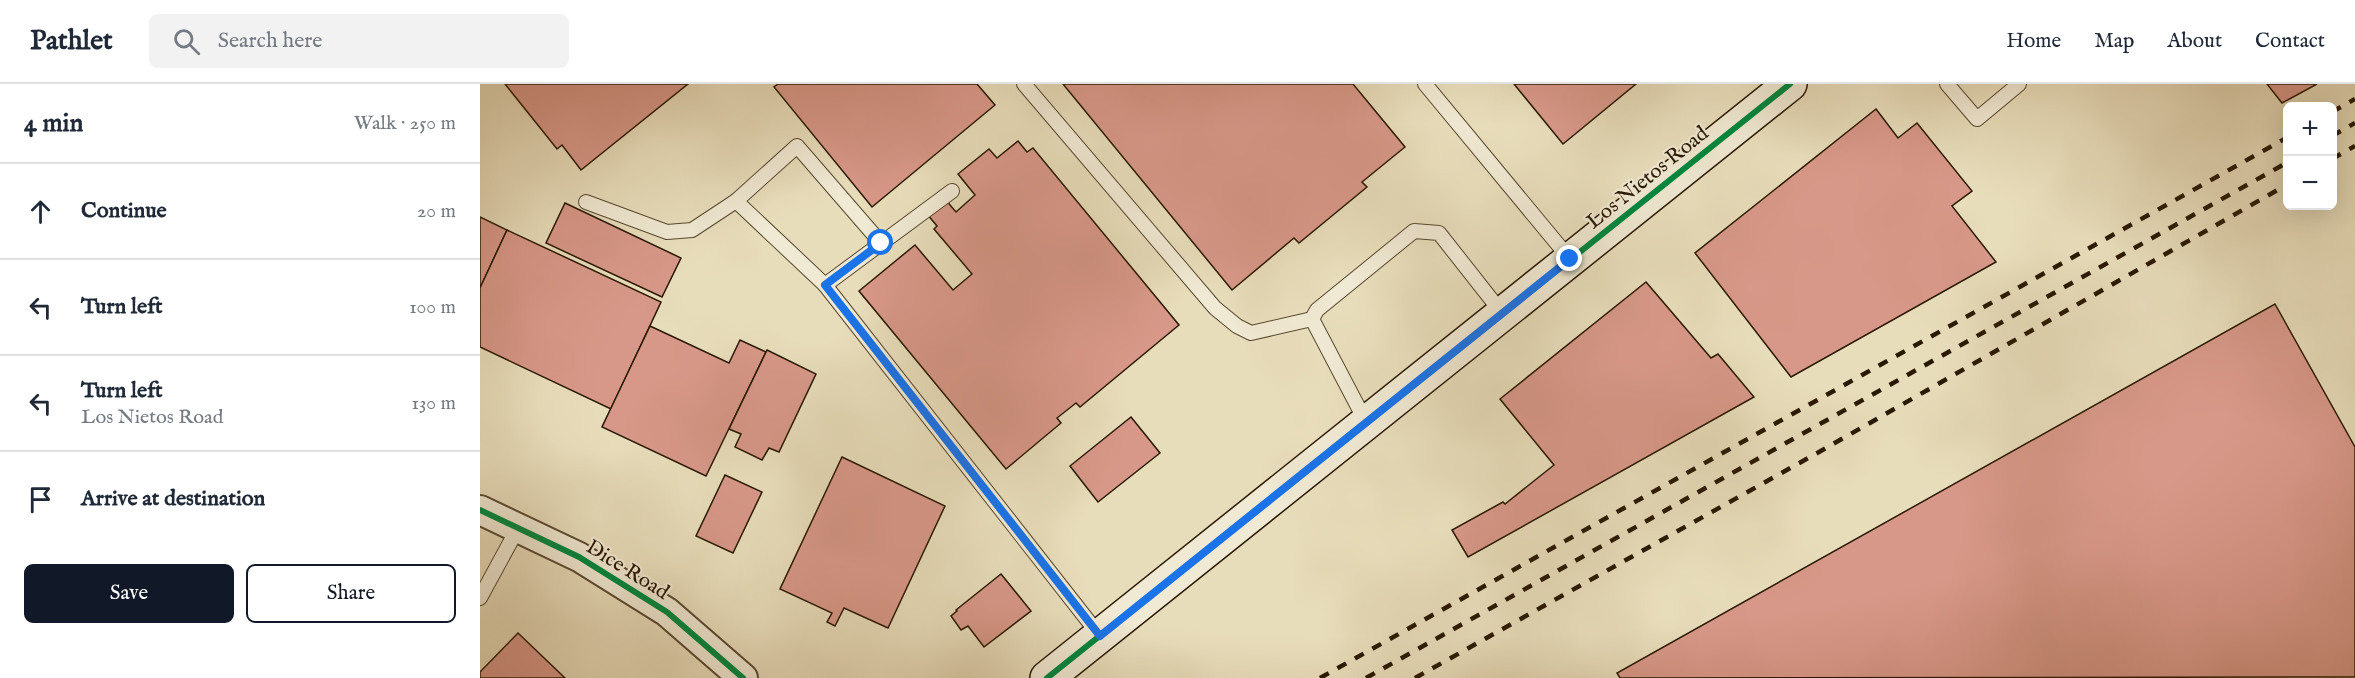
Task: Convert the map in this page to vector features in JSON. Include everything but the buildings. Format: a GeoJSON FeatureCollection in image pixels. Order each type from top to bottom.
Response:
{"type":"FeatureCollection","features":[{"type":"Feature","properties":{"kind":"main road","name":"Los Nietos Road"},"geometry":{"type":"LineString","coordinates":[[1047,678],[1790,84]]}},
{"type":"Feature","properties":{"kind":"street","name":"Dice Road"},"geometry":{"type":"LineString","coordinates":[[480,510],[579,556],[667,612],[743,678]]}},
{"type":"Feature","properties":{"kind":"lane"},"geometry":{"type":"LineString","coordinates":[[1024,84],[1215,308],[1251,333],[1312,319],[1317,310],[1414,231],[1439,233],[1502,314]]}},
{"type":"Feature","properties":{"kind":"lane"},"geometry":{"type":"LineString","coordinates":[[1425,84],[1570,259]]}},
{"type":"Feature","properties":{"kind":"lane"},"geometry":{"type":"LineString","coordinates":[[1947,84],[1977,119],[2019,84]]}},
{"type":"Feature","properties":{"kind":"lane"},"geometry":{"type":"LineString","coordinates":[[586,202],[667,232],[692,230],[736,201],[797,146],[881,243]]}},
{"type":"Feature","properties":{"kind":"lane"},"geometry":{"type":"LineString","coordinates":[[825,285],[952,191]]}},
{"type":"Feature","properties":{"kind":"lane"},"geometry":{"type":"LineString","coordinates":[[736,201],[825,285],[1100,636]]}},
{"type":"Feature","properties":{"kind":"lane"},"geometry":{"type":"LineString","coordinates":[[1312,319],[1366,422]]}},
{"type":"Feature","properties":{"kind":"lane"},"geometry":{"type":"LineString","coordinates":[[480,598],[518,528]]}},
{"type":"Feature","properties":{"kind":"railway"},"geometry":{"type":"LineString","coordinates":[[2337,109],[2355,99]]}},
{"type":"Feature","properties":{"kind":"railway"},"geometry":{"type":"LineString","coordinates":[[2337,133],[2355,123]]}},
{"type":"Feature","properties":{"kind":"railway"},"geometry":{"type":"LineString","coordinates":[[1320,678],[2283,140]]}},
{"type":"Feature","properties":{"kind":"railway"},"geometry":{"type":"LineString","coordinates":[[2337,156],[2355,146]]}},
{"type":"Feature","properties":{"kind":"railway"},"geometry":{"type":"LineString","coordinates":[[1366,678],[2283,165]]}},
{"type":"Feature","properties":{"kind":"railway"},"geometry":{"type":"LineString","coordinates":[[1415,678],[1819,452],[2283,187]]}},
{"type":"Feature","properties":{"kind":"cycle path"},"geometry":{"type":"LineString","coordinates":[[1047,678],[1790,84]]}},
{"type":"Feature","properties":{"kind":"cycle path"},"geometry":{"type":"LineString","coordinates":[[480,510],[579,557],[667,612],[743,678]]}},
{"type":"Feature","properties":{"kind":"route"},"geometry":{"type":"LineString","coordinates":[[881,243],[825,285],[1100,636],[1570,259]]}}]}
